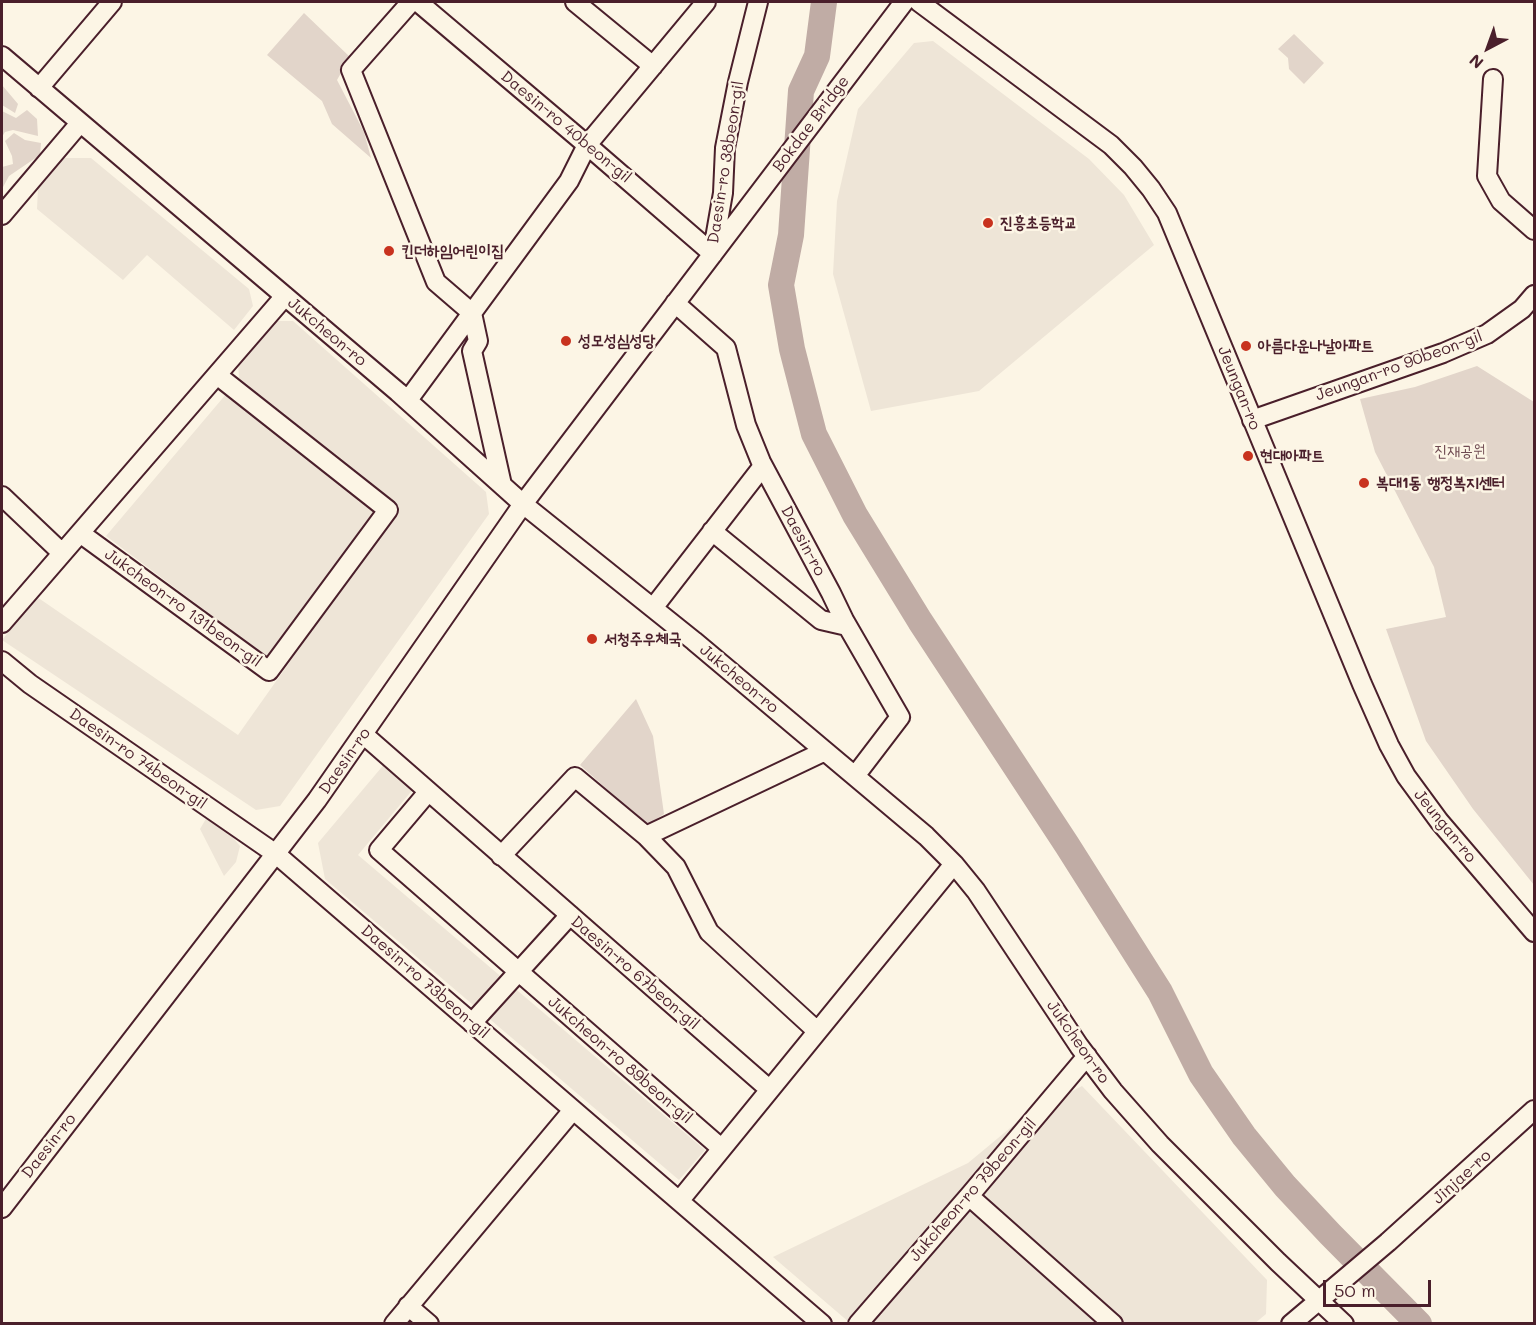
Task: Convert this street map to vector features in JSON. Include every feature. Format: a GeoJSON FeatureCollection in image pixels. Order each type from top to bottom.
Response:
{"type":"FeatureCollection","features":[{"type":"Feature","properties":{"kind":"street"},"geometry":{"type":"LineString","coordinates":[[39,88],[112,2]]}},
{"type":"Feature","properties":{"kind":"street"},"geometry":{"type":"LineString","coordinates":[[411,2],[351,70],[436,282],[472,313],[478,341],[472,351],[502,485]]}},
{"type":"Feature","properties":{"kind":"street","name":"Daesin-ro 40beon-gil"},"geometry":{"type":"LineString","coordinates":[[418,2],[715,250]]}},
{"type":"Feature","properties":{"kind":"street"},"geometry":{"type":"LineString","coordinates":[[575,2],[653,66]]}},
{"type":"Feature","properties":{"kind":"street"},"geometry":{"type":"LineString","coordinates":[[408,400],[569,182],[587,145],[706,2]]}},
{"type":"Feature","properties":{"kind":"street","name":"Daesin-ro 38beon-gil"},"geometry":{"type":"LineString","coordinates":[[715,250],[723,193],[725,148],[738,82],[758,2]]}},
{"type":"Feature","properties":{"kind":"street","name":"Bokdae Bridge"},"geometry":{"type":"LineString","coordinates":[[715,250],[903,2]]}},
{"type":"Feature","properties":{"kind":"street","name":"Jeungan-ro"},"geometry":{"type":"LineString","coordinates":[[919,2],[1111,145],[1151,189],[1167,213],[1389,745],[1406,776],[1438,821],[1534,932]]}},
{"type":"Feature","properties":{"kind":"street","name":"Jukcheon-ro"},"geometry":{"type":"LineString","coordinates":[[2,56],[408,400],[523,504],[653,608],[926,836],[954,864],[976,891],[1113,1091],[1160,1144],[1278,1262],[1344,1323]]}},
{"type":"Feature","properties":{"kind":"street"},"geometry":{"type":"LineString","coordinates":[[1493,79],[1487,176],[1501,201],[1534,230]]}},
{"type":"Feature","properties":{"kind":"street"},"geometry":{"type":"LineString","coordinates":[[2,214],[80,123]]}},
{"type":"Feature","properties":{"kind":"street","name":"Daesin-ro"},"geometry":{"type":"LineString","coordinates":[[2,1208],[317,800],[523,504],[715,250]]}},
{"type":"Feature","properties":{"kind":"street","name":"Jeungan-ro 90beon-gil"},"geometry":{"type":"LineString","coordinates":[[1252,420],[1443,353],[1487,334],[1522,309],[1534,295]]}},
{"type":"Feature","properties":{"kind":"street"},"geometry":{"type":"LineString","coordinates":[[2,623],[285,296]]}},
{"type":"Feature","properties":{"kind":"street","name":"Daesin-ro"},"geometry":{"type":"LineString","coordinates":[[675,303],[726,348],[746,425],[763,466],[847,626],[900,717],[855,776]]}},
{"type":"Feature","properties":{"kind":"street","name":"Jukcheon-ro 131beon-gil"},"geometry":{"type":"LineString","coordinates":[[80,533],[269,671],[388,510],[217,375]]}},
{"type":"Feature","properties":{"kind":"street"},"geometry":{"type":"LineString","coordinates":[[653,608],[763,466]]}},
{"type":"Feature","properties":{"kind":"street"},"geometry":{"type":"LineString","coordinates":[[2,496],[62,553]]}},
{"type":"Feature","properties":{"kind":"street"},"geometry":{"type":"LineString","coordinates":[[712,531],[821,621],[847,626]]}},
{"type":"Feature","properties":{"kind":"street","name":"Daesin-ro 74beon-gil"},"geometry":{"type":"LineString","coordinates":[[2,661],[30,684],[276,854]]}},
{"type":"Feature","properties":{"kind":"street","name":"Daesin-ro 67beon-gil"},"geometry":{"type":"LineString","coordinates":[[363,734],[769,1089]]}},
{"type":"Feature","properties":{"kind":"street"},"geometry":{"type":"LineString","coordinates":[[646,836],[825,751]]}},
{"type":"Feature","properties":{"kind":"street"},"geometry":{"type":"LineString","coordinates":[[501,856],[575,777],[646,836],[676,867],[709,932],[817,1031]]}},
{"type":"Feature","properties":{"kind":"street"},"geometry":{"type":"LineString","coordinates":[[428,792],[379,850],[519,972]]}},
{"type":"Feature","properties":{"kind":"street","name":"Daesin-ro 73beon-gil"},"geometry":{"type":"LineString","coordinates":[[276,854],[822,1323]]}},
{"type":"Feature","properties":{"kind":"street"},"geometry":{"type":"LineString","coordinates":[[680,1200],[954,864]]}},
{"type":"Feature","properties":{"kind":"street"},"geometry":{"type":"LineString","coordinates":[[472,1023],[570,915]]}},
{"type":"Feature","properties":{"kind":"street","name":"Jukcheon-ro 89beon-gil"},"geometry":{"type":"LineString","coordinates":[[519,972],[721,1148]]}},
{"type":"Feature","properties":{"kind":"street","name":"Jukcheon-ro 79beon-gil"},"geometry":{"type":"LineString","coordinates":[[858,1323],[1087,1056]]}},
{"type":"Feature","properties":{"kind":"street"},"geometry":{"type":"LineString","coordinates":[[394,1323],[573,1110]]}},
{"type":"Feature","properties":{"kind":"street","name":"Jinjae-ro"},"geometry":{"type":"LineString","coordinates":[[1320,1301],[1534,1110]]}},
{"type":"Feature","properties":{"kind":"street"},"geometry":{"type":"LineString","coordinates":[[969,1196],[1113,1323]]}},
{"type":"Feature","properties":{"kind":"street"},"geometry":{"type":"LineString","coordinates":[[1292,1323],[1320,1301]]}},
{"type":"Feature","properties":{"kind":"street"},"geometry":{"type":"LineString","coordinates":[[408,1306],[429,1323]]}},
{"type":"Feature","properties":{"kind":"shaded area","name":"진흥초등학교"},"geometry":{"type":"Polygon","coordinates":[[[933,41],[1089,159],[1124,195],[1154,245],[979,391],[871,411],[833,274],[837,201],[858,109],[914,43],[933,41]]]}},
{"type":"Feature","properties":{"kind":"shaded area"},"geometry":{"type":"Polygon","coordinates":[[[64,158],[91,158],[249,289],[253,306],[234,330],[147,255],[123,280],[37,209],[38,188],[64,158]]]}},
{"type":"Feature","properties":{"kind":"shaded area"},"geometry":{"type":"Polygon","coordinates":[[[272,321],[293,321],[486,492],[489,514],[280,806],[256,810],[2,640],[37,597],[238,735],[398,509],[239,378],[238,362],[272,321]]]}},
{"type":"Feature","properties":{"kind":"shaded area"},"geometry":{"type":"Polygon","coordinates":[[[227,393],[383,515],[279,666],[106,536],[227,393]]]}},
{"type":"Feature","properties":{"kind":"shaded area"},"geometry":{"type":"Polygon","coordinates":[[[386,762],[415,787],[358,855],[705,1150],[679,1180],[325,879],[318,843],[386,762]]]}},
{"type":"Feature","properties":{"kind":"shaded area"},"geometry":{"type":"Polygon","coordinates":[[[207,817],[228,832],[240,846],[236,862],[224,876],[200,829],[207,817]]]}},
{"type":"Feature","properties":{"kind":"shaded area"},"geometry":{"type":"Polygon","coordinates":[[[1082,1086],[1267,1280],[1266,1314],[1254,1324],[850,1323],[773,1257],[968,1163],[1021,1119],[1082,1086]]]}},
{"type":"Feature","properties":{"kind":"green space"},"geometry":{"type":"Polygon","coordinates":[[[304,13],[350,57],[337,80],[364,132],[371,158],[332,124],[322,101],[267,55],[304,13]]]}},
{"type":"Feature","properties":{"kind":"green space"},"geometry":{"type":"Polygon","coordinates":[[[1294,34],[1324,63],[1304,84],[1289,69],[1288,58],[1278,49],[1294,34]]]}},
{"type":"Feature","properties":{"kind":"green space"},"geometry":{"type":"Polygon","coordinates":[[[2,85],[18,104],[15,113],[2,105],[2,85]]]}},
{"type":"Feature","properties":{"kind":"green space"},"geometry":{"type":"Polygon","coordinates":[[[27,110],[37,119],[38,136],[13,130],[5,132],[2,137],[2,111],[16,118],[27,110]]]}},
{"type":"Feature","properties":{"kind":"green space"},"geometry":{"type":"Polygon","coordinates":[[[14,133],[25,140],[41,143],[40,155],[9,176],[2,189],[2,167],[13,164],[5,141],[14,133]]]}},
{"type":"Feature","properties":{"kind":"green space","name":"진재공원"},"geometry":{"type":"Polygon","coordinates":[[[1477,366],[1534,402],[1534,885],[1473,809],[1426,741],[1386,629],[1446,617],[1434,567],[1375,452],[1360,399],[1415,387],[1477,366]]]}},
{"type":"Feature","properties":{"kind":"green space"},"geometry":{"type":"Polygon","coordinates":[[[636,699],[653,736],[664,814],[647,825],[580,765],[636,699]]]}},
{"type":"Feature","properties":{"kind":"waterway"},"geometry":{"type":"LineString","coordinates":[[824,2],[817,56],[801,91],[791,235],[781,285],[792,349],[814,434],[855,515],[920,621],[1160,992],[1201,1074],[1244,1136],[1285,1186],[1419,1324]]}},
{"type":"Feature","properties":{"kind":"place","name":"진흥초등학교"},"geometry":{"type":"Point","coordinates":[988,223]}},
{"type":"Feature","properties":{"kind":"place","name":"킨더하임어린이집"},"geometry":{"type":"Point","coordinates":[389,251]}},
{"type":"Feature","properties":{"kind":"place","name":"성모성심성당"},"geometry":{"type":"Point","coordinates":[566,341]}},
{"type":"Feature","properties":{"kind":"place","name":"아름다운나날아파트"},"geometry":{"type":"Point","coordinates":[1246,346]}},
{"type":"Feature","properties":{"kind":"place","name":"현대아파트"},"geometry":{"type":"Point","coordinates":[1248,456]}},
{"type":"Feature","properties":{"kind":"place","name":"복대1동 행정복지센터"},"geometry":{"type":"Point","coordinates":[1364,483]}},
{"type":"Feature","properties":{"kind":"place","name":"서청주우체국"},"geometry":{"type":"Point","coordinates":[592,639]}}]}
